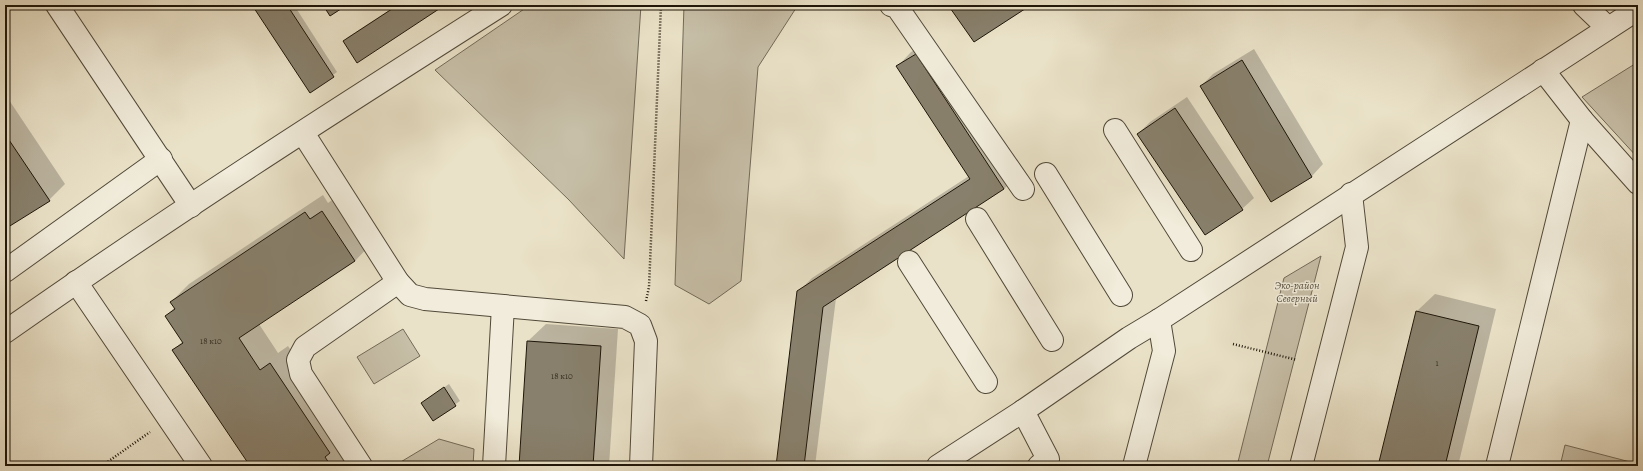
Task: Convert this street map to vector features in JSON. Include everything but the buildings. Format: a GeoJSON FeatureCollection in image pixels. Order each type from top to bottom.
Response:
{"type":"FeatureCollection","features":[{"type":"Feature","properties":{"kind":"street"},"geometry":{"type":"LineString","coordinates":[[57,5],[192,206]]}},
{"type":"Feature","properties":{"kind":"street"},"geometry":{"type":"LineString","coordinates":[[5,332],[76,282],[501,5]]}},
{"type":"Feature","properties":{"kind":"street"},"geometry":{"type":"LineString","coordinates":[[891,5],[897,7],[1023,189]]}},
{"type":"Feature","properties":{"kind":"street"},"geometry":{"type":"LineString","coordinates":[[1584,5],[1608,28]]}},
{"type":"Feature","properties":{"kind":"street"},"geometry":{"type":"LineString","coordinates":[[938,466],[1023,411],[1129,338],[1638,9]]}},
{"type":"Feature","properties":{"kind":"street"},"geometry":{"type":"LineString","coordinates":[[1543,70],[1582,120],[1638,183]]}},
{"type":"Feature","properties":{"kind":"street"},"geometry":{"type":"LineString","coordinates":[[1497,466],[1582,120]]}},
{"type":"Feature","properties":{"kind":"street"},"geometry":{"type":"LineString","coordinates":[[1115,130],[1191,250]]}},
{"type":"Feature","properties":{"kind":"street"},"geometry":{"type":"LineString","coordinates":[[303,133],[398,282],[410,295],[425,299],[625,317],[640,325],[646,341],[641,466]]}},
{"type":"Feature","properties":{"kind":"street"},"geometry":{"type":"LineString","coordinates":[[5,270],[161,158]]}},
{"type":"Feature","properties":{"kind":"street"},"geometry":{"type":"LineString","coordinates":[[1046,174],[1121,295]]}},
{"type":"Feature","properties":{"kind":"street"},"geometry":{"type":"LineString","coordinates":[[1301,466],[1357,247],[1351,194]]}},
{"type":"Feature","properties":{"kind":"street"},"geometry":{"type":"LineString","coordinates":[[977,219],[1052,340]]}},
{"type":"Feature","properties":{"kind":"street"},"geometry":{"type":"LineString","coordinates":[[909,262],[986,382]]}},
{"type":"Feature","properties":{"kind":"street"},"geometry":{"type":"LineString","coordinates":[[76,282],[201,466]]}},
{"type":"Feature","properties":{"kind":"street"},"geometry":{"type":"LineString","coordinates":[[361,466],[301,374],[298,360],[305,347],[398,282]]}},
{"type":"Feature","properties":{"kind":"street"},"geometry":{"type":"LineString","coordinates":[[494,466],[503,306]]}},
{"type":"Feature","properties":{"kind":"street"},"geometry":{"type":"LineString","coordinates":[[1134,466],[1164,351],[1159,320]]}},
{"type":"Feature","properties":{"kind":"street"},"geometry":{"type":"LineString","coordinates":[[1023,411],[1048,459],[1038,466]]}},
{"type":"Feature","properties":{"kind":"path"},"geometry":{"type":"LineString","coordinates":[[640,325],[649,287],[661,5]]}},
{"type":"Feature","properties":{"kind":"path"},"geometry":{"type":"LineString","coordinates":[[1233,344],[1297,360]]}},
{"type":"Feature","properties":{"kind":"path"},"geometry":{"type":"LineString","coordinates":[[104,466],[106,463],[150,432],[154,438]]}},
{"type":"Feature","properties":{"kind":"green space"},"geometry":{"type":"Polygon","coordinates":[[[530,5],[641,5],[624,259],[569,200],[435,70],[530,5]]]}},
{"type":"Feature","properties":{"kind":"green space"},"geometry":{"type":"Polygon","coordinates":[[[684,5],[798,5],[758,67],[741,281],[709,304],[675,285],[684,5]]]}},
{"type":"Feature","properties":{"kind":"green space"},"geometry":{"type":"Polygon","coordinates":[[[1638,62],[1638,158],[1582,97],[1638,62]]]}},
{"type":"Feature","properties":{"kind":"green space","name":"Эко-район Северный"},"geometry":{"type":"Polygon","coordinates":[[[1321,256],[1267,466],[1237,466],[1284,278],[1321,256]]]}},
{"type":"Feature","properties":{"kind":"green space"},"geometry":{"type":"Polygon","coordinates":[[[403,329],[420,356],[374,384],[357,357],[403,329]]]}},
{"type":"Feature","properties":{"kind":"green space"},"geometry":{"type":"Polygon","coordinates":[[[439,439],[474,449],[473,466],[394,466],[439,439]]]}},
{"type":"Feature","properties":{"kind":"green space"},"geometry":{"type":"Polygon","coordinates":[[[1565,445],[1638,464],[1638,466],[1560,466],[1565,445]]]}}]}
